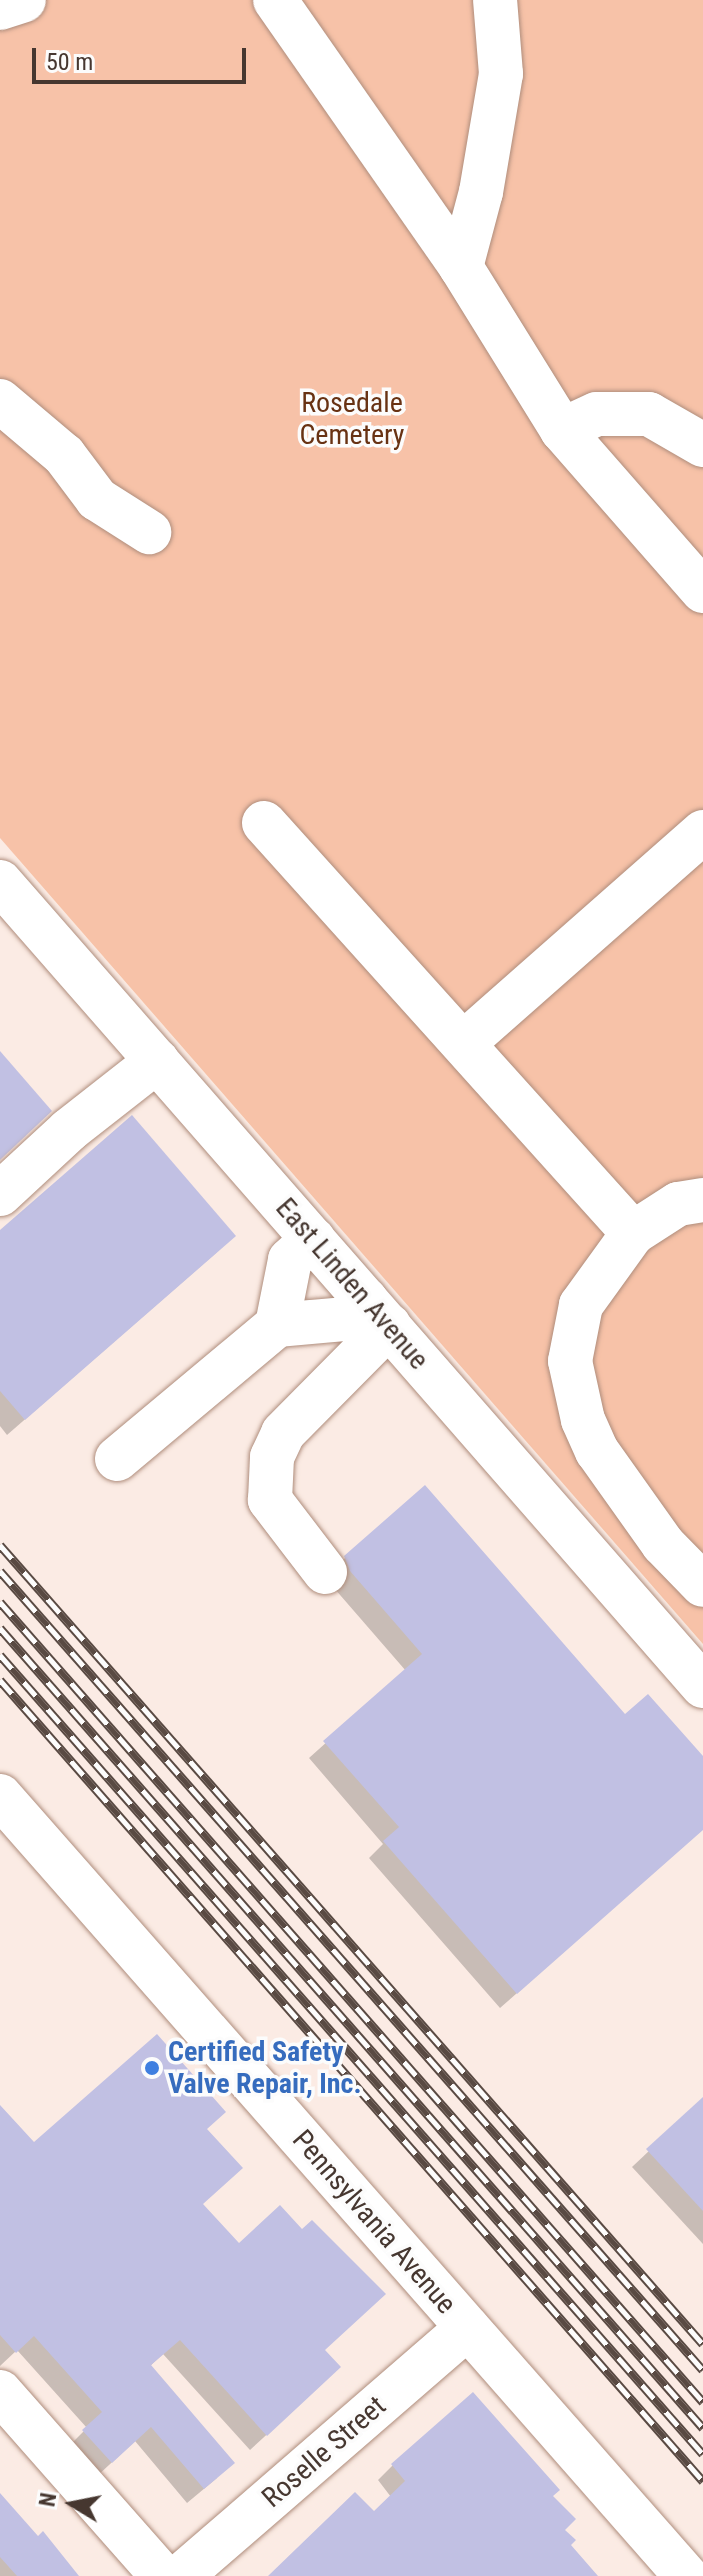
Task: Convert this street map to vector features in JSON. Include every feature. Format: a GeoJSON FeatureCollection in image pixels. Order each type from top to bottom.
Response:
{"type":"FeatureCollection","features":[{"type":"Feature","properties":{"kind":"street"},"geometry":{"type":"LineString","coordinates":[[0,8],[24,0]]}},
{"type":"Feature","properties":{"kind":"street"},"geometry":{"type":"LineString","coordinates":[[275,0],[461,267],[562,430],[700,579]]}},
{"type":"Feature","properties":{"kind":"street"},"geometry":{"type":"LineString","coordinates":[[461,267],[481,192],[501,74],[495,0]]}},
{"type":"Feature","properties":{"kind":"street"},"geometry":{"type":"LineString","coordinates":[[0,401],[64,455],[97,499],[149,532]]}},
{"type":"Feature","properties":{"kind":"street"},"geometry":{"type":"LineString","coordinates":[[562,430],[597,414],[649,414],[703,445]]}},
{"type":"Feature","properties":{"kind":"street"},"geometry":{"type":"LineString","coordinates":[[264,823],[466,1041],[633,1233]]}},
{"type":"Feature","properties":{"kind":"street"},"geometry":{"type":"LineString","coordinates":[[466,1041],[703,832]]}},
{"type":"Feature","properties":{"kind":"street","name":"East Linden Avenue"},"geometry":{"type":"LineString","coordinates":[[0,882],[703,1686]]}},
{"type":"Feature","properties":{"kind":"street"},"geometry":{"type":"LineString","coordinates":[[0,1194],[69,1130],[157,1061]]}},
{"type":"Feature","properties":{"kind":"street"},"geometry":{"type":"LineString","coordinates":[[703,1200],[678,1204],[633,1233],[581,1305],[570,1361],[597,1451],[663,1544],[703,1585]]}},
{"type":"Feature","properties":{"kind":"street"},"geometry":{"type":"LineString","coordinates":[[277,1325],[290,1260],[313,1239]]}},
{"type":"Feature","properties":{"kind":"street"},"geometry":{"type":"LineString","coordinates":[[117,1459],[277,1325],[378,1313]]}},
{"type":"Feature","properties":{"kind":"street"},"geometry":{"type":"LineString","coordinates":[[325,1572],[270,1500],[272,1457],[283,1433],[378,1313]]}},
{"type":"Feature","properties":{"kind":"street","name":"Pennsylvania Avenue"},"geometry":{"type":"LineString","coordinates":[[6,1815],[686,2576]]}},
{"type":"Feature","properties":{"kind":"street","name":"Roselle Street"},"geometry":{"type":"LineString","coordinates":[[181,2576],[467,2328]]}},
{"type":"Feature","properties":{"kind":"street"},"geometry":{"type":"LineString","coordinates":[[0,2392],[162,2576]]}},
{"type":"Feature","properties":{"kind":"green space","name":"Rosedale Cemetery"},"geometry":{"type":"Polygon","coordinates":[[[0,0],[703,0],[703,1644],[0,838],[0,0]]]}},
{"type":"Feature","properties":{"kind":"building"},"geometry":{"type":"Polygon","coordinates":[[[0,1051],[52,1111],[0,1160],[0,1051]]]}},
{"type":"Feature","properties":{"kind":"building"},"geometry":{"type":"Polygon","coordinates":[[[132,1115],[236,1236],[25,1420],[0,1391],[0,1230],[132,1115]]]}},
{"type":"Feature","properties":{"kind":"building"},"geometry":{"type":"Polygon","coordinates":[[[425,1485],[625,1714],[648,1694],[703,1756],[703,1830],[517,1994],[383,1841],[399,1827],[323,1741],[422,1654],[350,1571],[344,1556],[425,1485]]]}},
{"type":"Feature","properties":{"kind":"building"},"geometry":{"type":"Polygon","coordinates":[[[157,2034],[226,2112],[207,2129],[243,2168],[203,2204],[239,2243],[280,2205],[302,2229],[312,2220],[386,2294],[325,2350],[341,2367],[267,2436],[180,2340],[151,2365],[235,2463],[204,2489],[151,2427],[112,2463],[82,2430],[102,2412],[34,2336],[16,2353],[0,2335],[0,2105],[34,2142],[157,2034]]]}},
{"type":"Feature","properties":{"kind":"building"},"geometry":{"type":"Polygon","coordinates":[[[703,2097],[703,2211],[646,2149],[703,2097]]]}},
{"type":"Feature","properties":{"kind":"building"},"geometry":{"type":"Polygon","coordinates":[[[473,2392],[560,2490],[553,2496],[576,2519],[565,2530],[576,2540],[571,2545],[598,2576],[268,2576],[355,2492],[374,2511],[405,2481],[391,2464],[473,2392]]]}},
{"type":"Feature","properties":{"kind":"building"},"geometry":{"type":"Polygon","coordinates":[[[0,2493],[38,2536],[43,2531],[79,2576],[17,2576],[0,2557],[0,2493]]]}},
{"type":"Feature","properties":{"kind":"railway"},"geometry":{"type":"LineString","coordinates":[[0,1545],[703,2344]]}},
{"type":"Feature","properties":{"kind":"railway"},"geometry":{"type":"LineString","coordinates":[[0,1571],[703,2370]]}},
{"type":"Feature","properties":{"kind":"railway"},"geometry":{"type":"LineString","coordinates":[[0,1602],[703,2402]]}},
{"type":"Feature","properties":{"kind":"railway"},"geometry":{"type":"LineString","coordinates":[[0,1628],[703,2428]]}},
{"type":"Feature","properties":{"kind":"railway"},"geometry":{"type":"LineString","coordinates":[[0,1655],[703,2454]]}},
{"type":"Feature","properties":{"kind":"railway"},"geometry":{"type":"LineString","coordinates":[[0,1680],[703,2481]]}},
{"type":"Feature","properties":{"kind":"place","name":"Certified Safety Valve Repair, Inc."},"geometry":{"type":"Point","coordinates":[152,2068]}}]}
